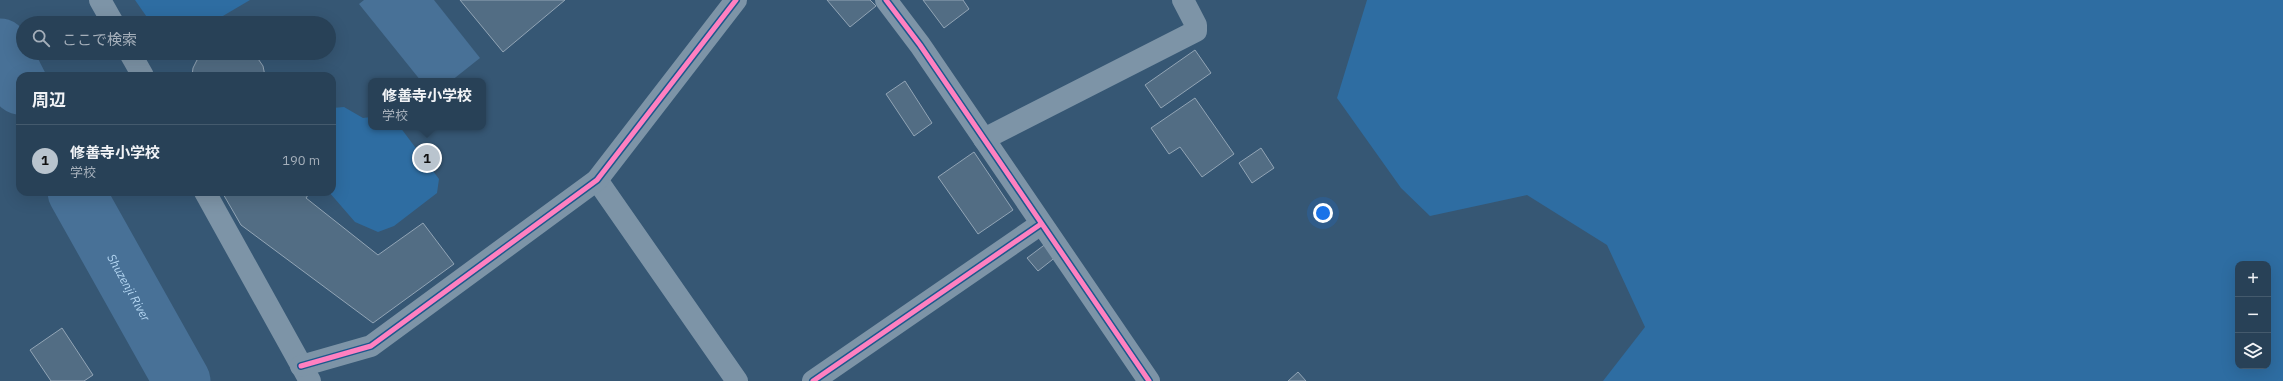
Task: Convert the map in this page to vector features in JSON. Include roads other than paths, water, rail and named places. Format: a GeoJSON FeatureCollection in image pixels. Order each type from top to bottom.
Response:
{"type":"FeatureCollection","features":[{"type":"Feature","properties":{"kind":"street"},"geometry":{"type":"LineString","coordinates":[[100,0],[109,16]]}},
{"type":"Feature","properties":{"kind":"street"},"geometry":{"type":"LineString","coordinates":[[207,196],[306,374],[371,346],[598,180],[736,0]]}},
{"type":"Feature","properties":{"kind":"street"},"geometry":{"type":"LineString","coordinates":[[886,0],[920,45],[1148,381]]}},
{"type":"Feature","properties":{"kind":"street"},"geometry":{"type":"LineString","coordinates":[[984,139],[1196,31],[1196,26],[1183,0]]}},
{"type":"Feature","properties":{"kind":"street"},"geometry":{"type":"LineString","coordinates":[[134,60],[140,72]]}},
{"type":"Feature","properties":{"kind":"street"},"geometry":{"type":"LineString","coordinates":[[598,180],[737,381]]}},
{"type":"Feature","properties":{"kind":"street"},"geometry":{"type":"LineString","coordinates":[[813,381],[1041,224]]}},
{"type":"Feature","properties":{"kind":"waterway","name":"Shuzenji River"},"geometry":{"type":"LineString","coordinates":[[0,47],[16,78]]}},
{"type":"Feature","properties":{"kind":"waterway","name":"Shuzenji River"},"geometry":{"type":"LineString","coordinates":[[78,196],[182,381]]}},
{"type":"Feature","properties":{"kind":"place","name":"修善寺小学校"},"geometry":{"type":"Point","coordinates":[427,158]}}]}
